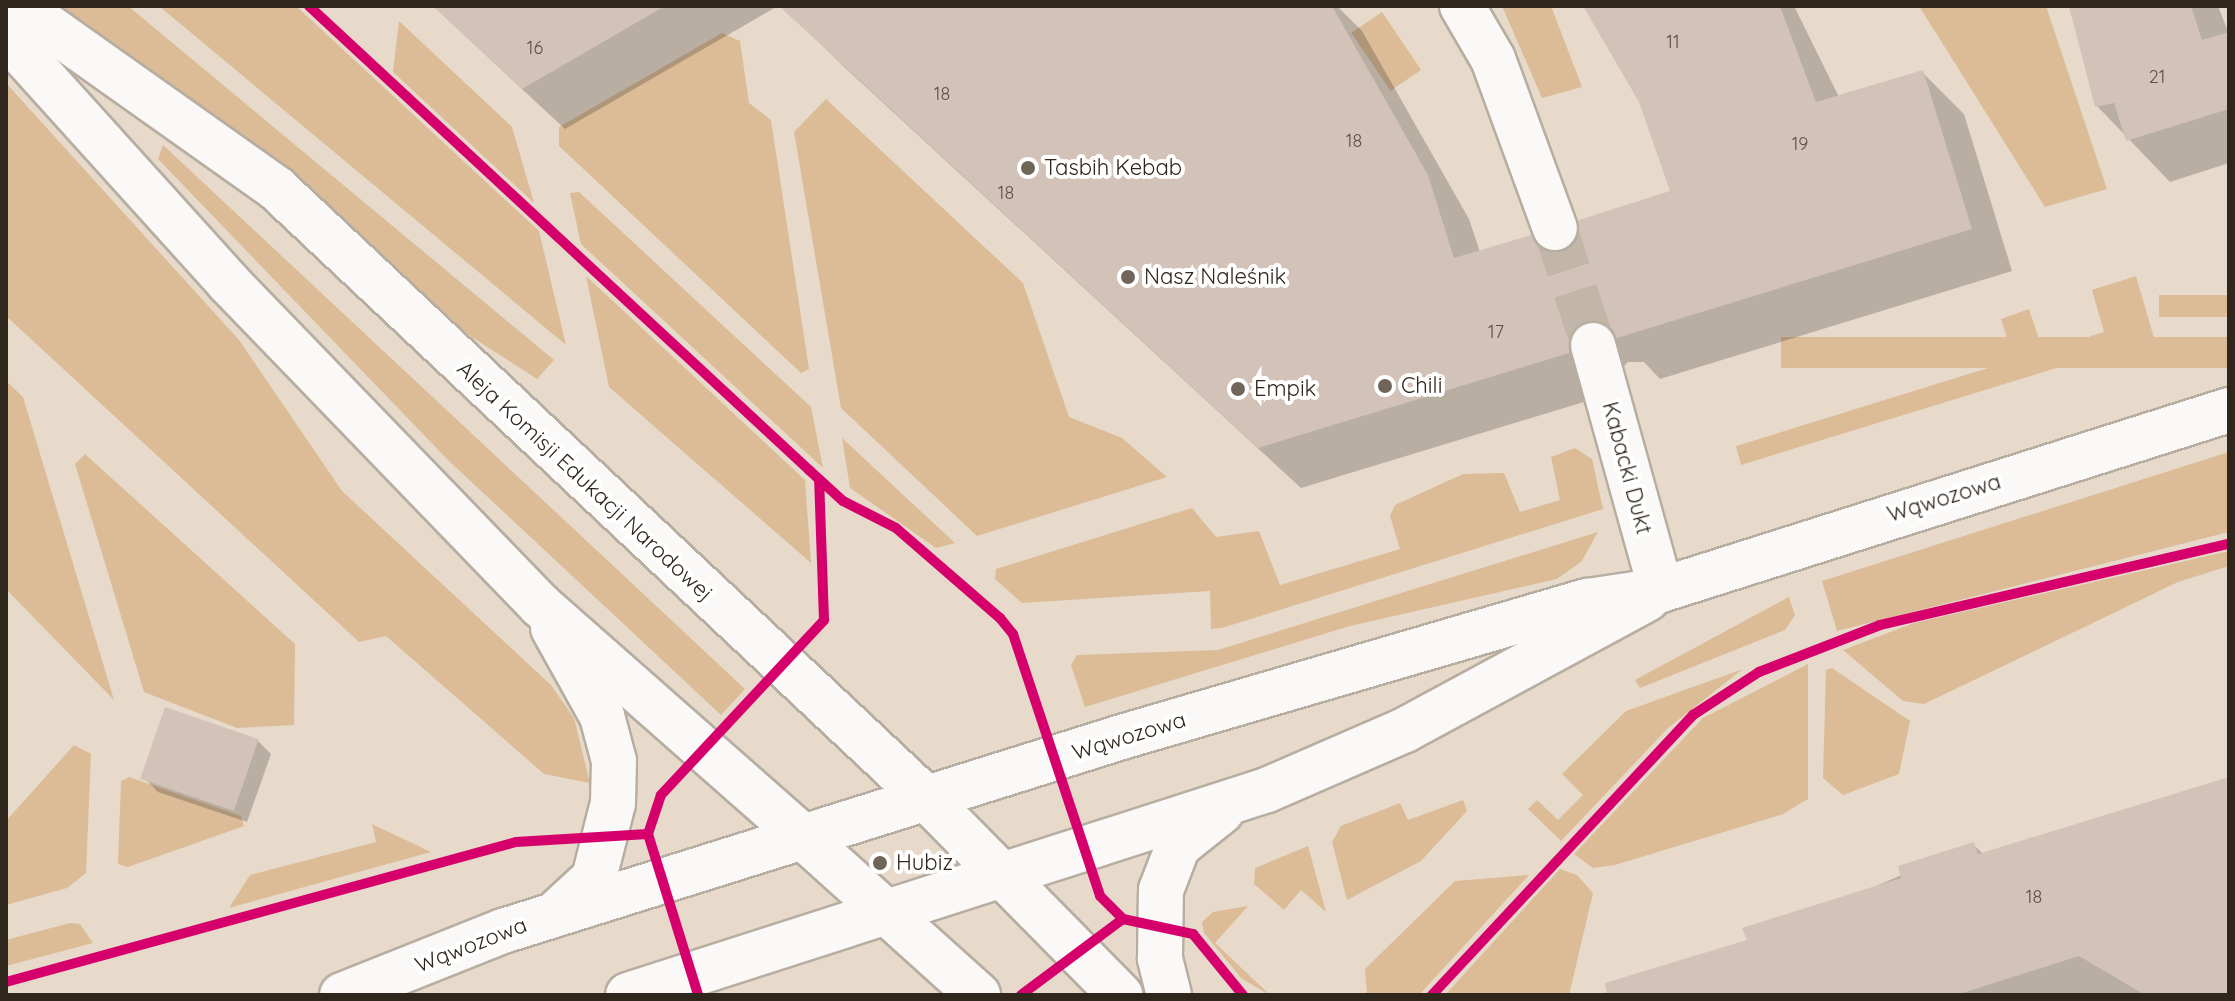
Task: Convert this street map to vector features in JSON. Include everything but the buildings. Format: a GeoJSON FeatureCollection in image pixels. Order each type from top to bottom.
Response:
{"type":"FeatureCollection","features":[{"type":"Feature","properties":{"kind":"street","name":"Aleja Komisji Edukacji Narodowej"},"geometry":{"type":"LineString","coordinates":[[19,6],[276,188],[928,800],[1120,995]]}},
{"type":"Feature","properties":{"kind":"street"},"geometry":{"type":"LineString","coordinates":[[1462,6],[1493,59],[1555,228]]}},
{"type":"Feature","properties":{"kind":"street"},"geometry":{"type":"LineString","coordinates":[[6,36],[229,283],[540,605],[978,995]]}},
{"type":"Feature","properties":{"kind":"street","name":"Kabacki Dukt"},"geometry":{"type":"LineString","coordinates":[[1593,345],[1661,590]]}},
{"type":"Feature","properties":{"kind":"street","name":"Wąwozowa"},"geometry":{"type":"LineString","coordinates":[[342,995],[555,914],[1588,601],[1661,590],[2229,410]]}},
{"type":"Feature","properties":{"kind":"street","name":"Wąwozowa"},"geometry":{"type":"LineString","coordinates":[[628,995],[887,912],[996,872],[1238,798],[1405,730],[1604,627],[1661,590]]}},
{"type":"Feature","properties":{"kind":"street","name":"Wąwozowa"},"geometry":{"type":"LineString","coordinates":[[540,605],[602,716],[614,761],[613,803],[594,878],[555,914]]}},
{"type":"Feature","properties":{"kind":"street"},"geometry":{"type":"LineString","coordinates":[[1169,995],[1160,958],[1161,890],[1178,846],[1238,798]]}},
{"type":"Feature","properties":{"kind":"shaded area"},"geometry":{"type":"Polygon","coordinates":[[[61,6],[128,6],[554,360],[537,379],[447,321],[61,6]]]}},
{"type":"Feature","properties":{"kind":"shaded area"},"geometry":{"type":"Polygon","coordinates":[[[159,6],[296,6],[539,231],[566,345],[159,6]]]}},
{"type":"Feature","properties":{"kind":"shaded area"},"geometry":{"type":"Polygon","coordinates":[[[1502,6],[1551,6],[1582,87],[1542,98],[1502,6]]]}},
{"type":"Feature","properties":{"kind":"shaded area"},"geometry":{"type":"Polygon","coordinates":[[[1919,6],[2046,6],[2107,189],[2045,207],[1919,6]]]}},
{"type":"Feature","properties":{"kind":"shaded area"},"geometry":{"type":"Polygon","coordinates":[[[1382,12],[1421,70],[1390,91],[1351,33],[1382,12]]]}},
{"type":"Feature","properties":{"kind":"shaded area"},"geometry":{"type":"Polygon","coordinates":[[[399,21],[512,127],[534,203],[393,72],[399,21]]]}},
{"type":"Feature","properties":{"kind":"shaded area"},"geometry":{"type":"Polygon","coordinates":[[[722,33],[740,41],[749,103],[771,120],[809,369],[801,373],[559,146],[559,127],[722,33]]]}},
{"type":"Feature","properties":{"kind":"shaded area"},"geometry":{"type":"Polygon","coordinates":[[[6,83],[239,340],[342,491],[551,685],[574,718],[590,783],[544,774],[386,636],[359,642],[6,316],[6,83]]]}},
{"type":"Feature","properties":{"kind":"shaded area"},"geometry":{"type":"Polygon","coordinates":[[[826,99],[1023,283],[1069,417],[1122,438],[1167,477],[977,536],[841,408],[794,132],[826,99]]]}},
{"type":"Feature","properties":{"kind":"shaded area"},"geometry":{"type":"Polygon","coordinates":[[[163,145],[745,689],[721,715],[449,461],[158,159],[163,145]]]}},
{"type":"Feature","properties":{"kind":"shaded area"},"geometry":{"type":"Polygon","coordinates":[[[579,192],[811,407],[823,468],[581,244],[570,193],[579,192]]]}},
{"type":"Feature","properties":{"kind":"shaded area"},"geometry":{"type":"Polygon","coordinates":[[[586,276],[805,480],[811,563],[609,387],[586,276]]]}},
{"type":"Feature","properties":{"kind":"shaded area"},"geometry":{"type":"Polygon","coordinates":[[[2136,276],[2154,338],[1741,465],[1736,446],[2014,360],[2001,319],[2029,309],[2043,351],[2104,332],[2092,290],[2136,276]]]}},
{"type":"Feature","properties":{"kind":"shaded area"},"geometry":{"type":"Polygon","coordinates":[[[2159,295],[2229,295],[2229,317],[2159,317],[2159,295]]]}},
{"type":"Feature","properties":{"kind":"shaded area"},"geometry":{"type":"Polygon","coordinates":[[[1781,337],[2229,337],[2229,368],[1781,368],[1781,337]]]}},
{"type":"Feature","properties":{"kind":"shaded area"},"geometry":{"type":"Polygon","coordinates":[[[6,381],[23,397],[114,700],[6,589],[6,381]]]}},
{"type":"Feature","properties":{"kind":"shaded area"},"geometry":{"type":"Polygon","coordinates":[[[842,438],[955,543],[936,548],[850,488],[842,438]]]}},
{"type":"Feature","properties":{"kind":"shaded area"},"geometry":{"type":"Polygon","coordinates":[[[1575,448],[1592,459],[1603,509],[1222,628],[1211,629],[1210,591],[1022,603],[995,579],[996,569],[1192,508],[1216,537],[1259,531],[1280,585],[1400,549],[1390,516],[1395,505],[1463,474],[1504,473],[1520,512],[1560,500],[1551,457],[1575,448]]]}},
{"type":"Feature","properties":{"kind":"shaded area"},"geometry":{"type":"Polygon","coordinates":[[[2229,452],[2229,532],[1837,631],[1822,581],[2229,452]]]}},
{"type":"Feature","properties":{"kind":"shaded area"},"geometry":{"type":"Polygon","coordinates":[[[85,454],[295,644],[294,725],[237,728],[144,692],[75,464],[85,454]]]}},
{"type":"Feature","properties":{"kind":"shaded area"},"geometry":{"type":"Polygon","coordinates":[[[1598,532],[1582,561],[1557,579],[1350,626],[1085,707],[1071,665],[1077,655],[1218,650],[1598,532]]]}},
{"type":"Feature","properties":{"kind":"shaded area"},"geometry":{"type":"Polygon","coordinates":[[[2229,551],[2229,566],[2178,582],[1924,704],[1903,701],[1843,650],[1914,623],[2229,551]]]}},
{"type":"Feature","properties":{"kind":"shaded area"},"geometry":{"type":"Polygon","coordinates":[[[1789,597],[1795,615],[1785,630],[1640,688],[1635,680],[1789,597]]]}},
{"type":"Feature","properties":{"kind":"shaded area"},"geometry":{"type":"Polygon","coordinates":[[[1808,664],[1808,799],[1783,814],[1615,865],[1593,868],[1574,854],[1703,718],[1808,664]]]}},
{"type":"Feature","properties":{"kind":"shaded area"},"geometry":{"type":"Polygon","coordinates":[[[1832,668],[1910,721],[1899,774],[1843,795],[1823,778],[1826,670],[1832,668]]]}},
{"type":"Feature","properties":{"kind":"shaded area"},"geometry":{"type":"Polygon","coordinates":[[[1743,669],[1668,728],[1561,841],[1528,809],[1537,800],[1558,820],[1583,795],[1562,774],[1626,711],[1743,669]]]}},
{"type":"Feature","properties":{"kind":"shaded area"},"geometry":{"type":"Polygon","coordinates":[[[74,745],[91,754],[86,873],[67,888],[6,905],[6,821],[74,745]]]}},
{"type":"Feature","properties":{"kind":"shaded area"},"geometry":{"type":"Polygon","coordinates":[[[129,777],[241,816],[244,826],[128,867],[118,864],[121,781],[129,777]]]}},
{"type":"Feature","properties":{"kind":"shaded area"},"geometry":{"type":"Polygon","coordinates":[[[1463,800],[1467,811],[1421,861],[1347,900],[1332,842],[1341,826],[1400,803],[1408,820],[1463,800]]]}},
{"type":"Feature","properties":{"kind":"shaded area"},"geometry":{"type":"Polygon","coordinates":[[[372,824],[431,852],[229,908],[250,875],[376,842],[372,824]]]}},
{"type":"Feature","properties":{"kind":"shaded area"},"geometry":{"type":"Polygon","coordinates":[[[1308,846],[1326,912],[1301,890],[1284,910],[1254,884],[1255,868],[1308,846]]]}},
{"type":"Feature","properties":{"kind":"shaded area"},"geometry":{"type":"Polygon","coordinates":[[[1560,869],[1577,875],[1593,893],[1569,995],[1445,995],[1560,869]]]}},
{"type":"Feature","properties":{"kind":"shaded area"},"geometry":{"type":"Polygon","coordinates":[[[1529,875],[1419,995],[1367,995],[1365,969],[1455,881],[1529,875]]]}},
{"type":"Feature","properties":{"kind":"shaded area"},"geometry":{"type":"Polygon","coordinates":[[[1248,906],[1215,943],[1270,995],[1242,979],[1204,933],[1202,922],[1213,912],[1248,906]]]}},
{"type":"Feature","properties":{"kind":"shaded area"},"geometry":{"type":"Polygon","coordinates":[[[70,923],[80,924],[93,943],[6,966],[6,940],[70,923]]]}},
{"type":"Feature","properties":{"kind":"tunnel"},"geometry":{"type":"LineString","coordinates":[[1555,228],[1593,345]]}},
{"type":"Feature","properties":{"kind":"cycle path"},"geometry":{"type":"LineString","coordinates":[[309,6],[843,501],[896,528],[1000,618],[1013,634],[1100,896],[1123,919],[1193,934],[1243,995]]}},
{"type":"Feature","properties":{"kind":"cycle path"},"geometry":{"type":"LineString","coordinates":[[6,982],[516,842],[648,834],[661,795],[824,620],[819,480]]}},
{"type":"Feature","properties":{"kind":"cycle path"},"geometry":{"type":"LineString","coordinates":[[1432,995],[1693,715],[1759,672],[1880,625],[2229,544]]}},
{"type":"Feature","properties":{"kind":"cycle path"},"geometry":{"type":"LineString","coordinates":[[648,834],[698,995]]}},
{"type":"Feature","properties":{"kind":"cycle path"},"geometry":{"type":"LineString","coordinates":[[1021,995],[1123,919]]}},
{"type":"Feature","properties":{"kind":"place","name":"Tasbih Kebab"},"geometry":{"type":"Point","coordinates":[1028,168]}},
{"type":"Feature","properties":{"kind":"place","name":"Nasz Naleśnik"},"geometry":{"type":"Point","coordinates":[1128,277]}},
{"type":"Feature","properties":{"kind":"place","name":"Chili"},"geometry":{"type":"Point","coordinates":[1385,386]}},
{"type":"Feature","properties":{"kind":"place","name":"Empik"},"geometry":{"type":"Point","coordinates":[1238,389]}},
{"type":"Feature","properties":{"kind":"place","name":"Hubiz"},"geometry":{"type":"Point","coordinates":[880,863]}}]}
